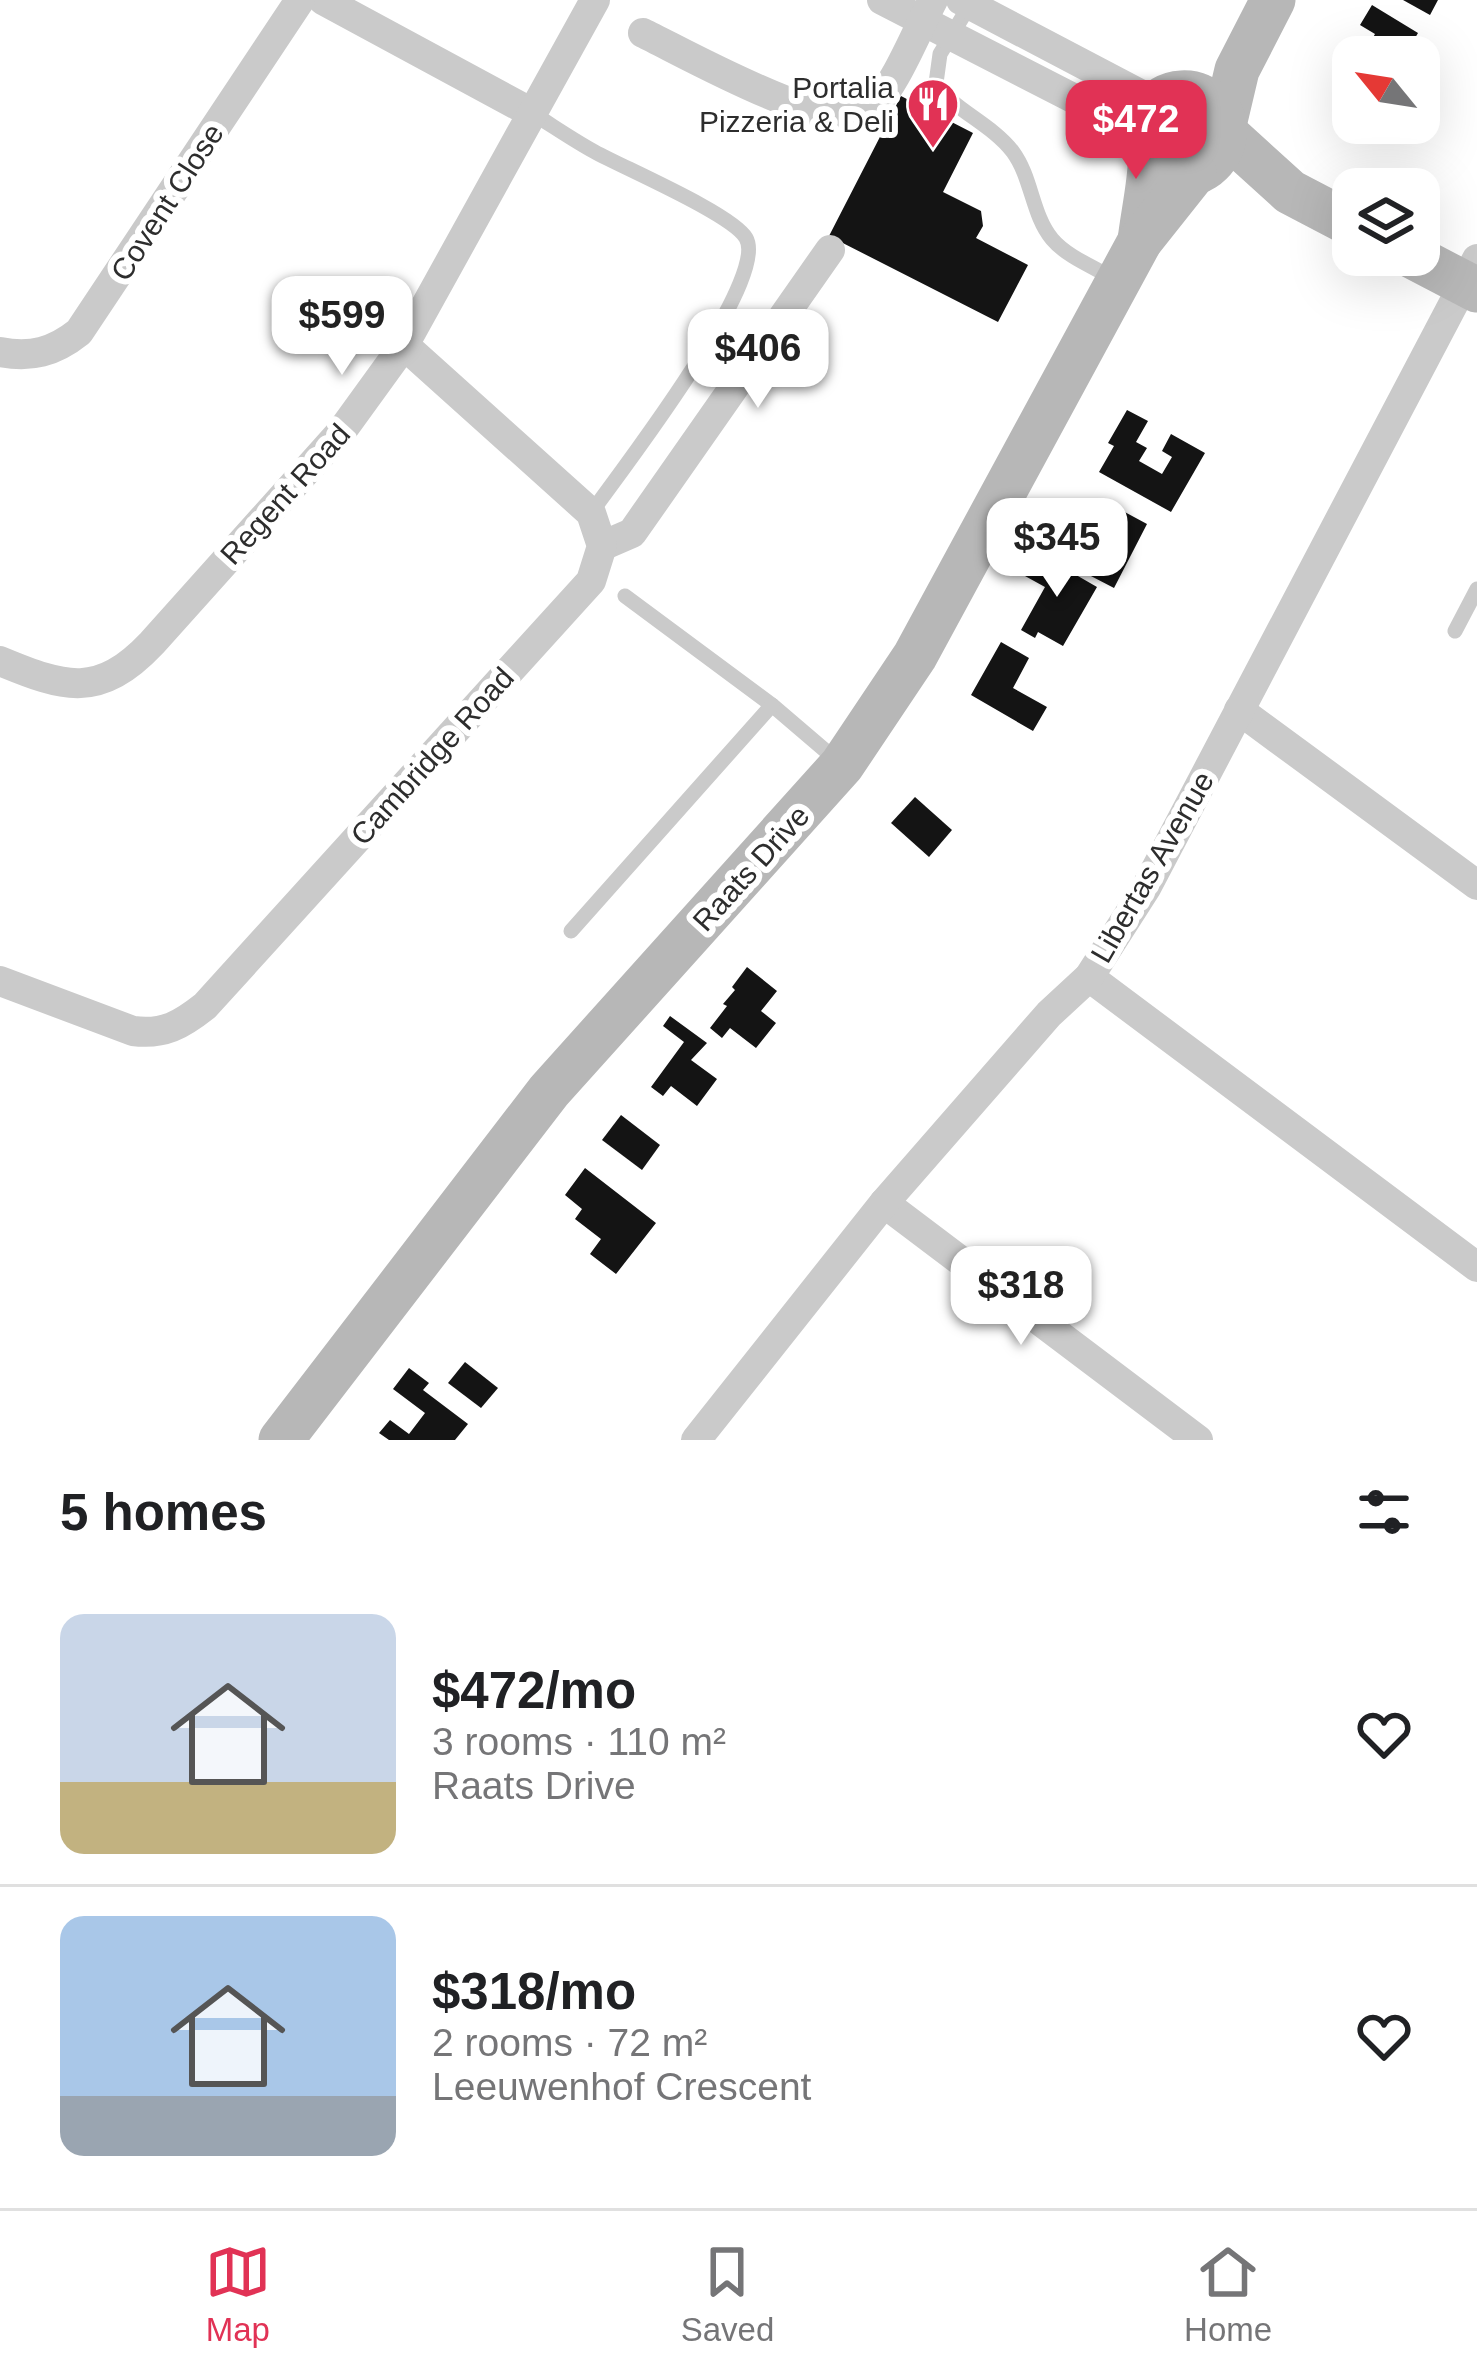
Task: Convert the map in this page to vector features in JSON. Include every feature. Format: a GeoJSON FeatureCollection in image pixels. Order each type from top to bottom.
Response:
{"type":"FeatureCollection","features":[{"type":"Feature","properties":{"kind":"street","name":"Covent Close"},"geometry":{"type":"LineString","coordinates":[[0,352],[48,351],[79,332],[301,0]]}},
{"type":"Feature","properties":{"kind":"street"},"geometry":{"type":"LineString","coordinates":[[323,0],[532,113]]}},
{"type":"Feature","properties":{"kind":"street","name":"Regent Road"},"geometry":{"type":"LineString","coordinates":[[0,661],[44,679],[76,685],[126,668],[341,432],[404,345],[595,0]]}},
{"type":"Feature","properties":{"kind":"street"},"geometry":{"type":"LineString","coordinates":[[882,0],[927,10],[951,35],[1157,122],[1208,100],[1211,150]]}},
{"type":"Feature","properties":{"kind":"street"},"geometry":{"type":"LineString","coordinates":[[1157,122],[1218,64],[1256,0]]}},
{"type":"Feature","properties":{"kind":"street","name":"Raats Drive"},"geometry":{"type":"LineString","coordinates":[[281,1440],[549,1091],[842,765],[915,656],[1140,241],[1211,150],[1237,70],[1273,0]]}},
{"type":"Feature","properties":{"kind":"street"},"geometry":{"type":"LineString","coordinates":[[968,2],[1157,122],[1169,171],[1211,150]]}},
{"type":"Feature","properties":{"kind":"street"},"geometry":{"type":"LineString","coordinates":[[643,34],[795,106],[844,119],[871,109],[927,10]]}},
{"type":"Feature","properties":{"kind":"street","name":"Raats Drive"},"geometry":{"type":"LineString","coordinates":[[1140,241],[1157,122]]}},
{"type":"Feature","properties":{"kind":"street"},"geometry":{"type":"LineString","coordinates":[[1211,150],[1332,214]]}},
{"type":"Feature","properties":{"kind":"street"},"geometry":{"type":"LineString","coordinates":[[404,345],[591,513],[602,546],[632,533],[830,250]]}},
{"type":"Feature","properties":{"kind":"street"},"geometry":{"type":"LineString","coordinates":[[1440,266],[1473,278]]}},
{"type":"Feature","properties":{"kind":"street","name":"Libertas Avenue"},"geometry":{"type":"LineString","coordinates":[[696,1440],[884,1202],[1049,1014],[1089,977],[1146,888],[1473,278]]}},
{"type":"Feature","properties":{"kind":"street","name":"Cambridge Road"},"geometry":{"type":"LineString","coordinates":[[0,981],[133,1031],[154,1034],[180,1025],[221,988],[583,591],[597,570],[602,546]]}},
{"type":"Feature","properties":{"kind":"street"},"geometry":{"type":"LineString","coordinates":[[1239,710],[1477,885]]}},
{"type":"Feature","properties":{"kind":"street"},"geometry":{"type":"LineString","coordinates":[[1089,977],[1477,1267]]}},
{"type":"Feature","properties":{"kind":"street"},"geometry":{"type":"LineString","coordinates":[[884,1202],[1198,1440]]}},
{"type":"Feature","properties":{"kind":"lane"},"geometry":{"type":"LineString","coordinates":[[968,2],[935,73],[940,90],[987,124],[1013,152],[1050,237],[1119,281]]}},
{"type":"Feature","properties":{"kind":"lane"},"geometry":{"type":"LineString","coordinates":[[532,113],[590,150],[735,226],[749,246],[745,276],[721,326],[591,513]]}},
{"type":"Feature","properties":{"kind":"lane"},"geometry":{"type":"LineString","coordinates":[[1455,631],[1477,589]]}},
{"type":"Feature","properties":{"kind":"lane"},"geometry":{"type":"LineString","coordinates":[[625,596],[772,705],[842,765]]}},
{"type":"Feature","properties":{"kind":"lane"},"geometry":{"type":"LineString","coordinates":[[571,931],[772,705]]}},
{"type":"Feature","properties":{"kind":"building"},"geometry":{"type":"Polygon","coordinates":[[[1403,0],[1438,0],[1430,15],[1403,0]]]}},
{"type":"Feature","properties":{"kind":"building"},"geometry":{"type":"Polygon","coordinates":[[[1372,5],[1418,33],[1374,36],[1360,25],[1372,5]]]}},
{"type":"Feature","properties":{"kind":"building"},"geometry":{"type":"Polygon","coordinates":[[[901,96],[973,133],[943,192],[981,211],[983,226],[976,238],[1028,265],[998,322],[829,236],[901,96]]]}},
{"type":"Feature","properties":{"kind":"building"},"geometry":{"type":"Polygon","coordinates":[[[1127,410],[1148,421],[1136,442],[1147,448],[1139,461],[1162,474],[1172,457],[1162,451],[1171,434],[1205,453],[1171,512],[1099,472],[1114,446],[1108,443],[1127,410]]]}},
{"type":"Feature","properties":{"kind":"building"},"geometry":{"type":"Polygon","coordinates":[[[1121,510],[1147,524],[1114,588],[1039,549],[1047,533],[1094,558],[1106,528],[1111,530],[1121,510]]]}},
{"type":"Feature","properties":{"kind":"building"},"geometry":{"type":"Polygon","coordinates":[[[1038,553],[1097,587],[1063,646],[1038,632],[1035,638],[1021,630],[1045,587],[1025,576],[1038,553]]]}},
{"type":"Feature","properties":{"kind":"building"},"geometry":{"type":"Polygon","coordinates":[[[1001,642],[1029,658],[1013,688],[1047,707],[1033,731],[971,695],[1001,642]]]}},
{"type":"Feature","properties":{"kind":"building"},"geometry":{"type":"Polygon","coordinates":[[[915,797],[952,830],[929,857],[891,823],[915,797]]]}},
{"type":"Feature","properties":{"kind":"building"},"geometry":{"type":"Polygon","coordinates":[[[747,967],[777,991],[761,1011],[776,1023],[756,1048],[730,1028],[722,1038],[710,1028],[747,967]]]}},
{"type":"Feature","properties":{"kind":"building"},"geometry":{"type":"Polygon","coordinates":[[[670,1016],[707,1043],[691,1060],[717,1079],[697,1106],[671,1086],[663,1096],[651,1087],[684,1042],[663,1026],[670,1016]]]}},
{"type":"Feature","properties":{"kind":"building"},"geometry":{"type":"Polygon","coordinates":[[[621,1115],[660,1145],[642,1170],[602,1140],[621,1115]]]}},
{"type":"Feature","properties":{"kind":"building"},"geometry":{"type":"Polygon","coordinates":[[[585,1168],[656,1223],[616,1274],[590,1254],[601,1239],[575,1219],[582,1209],[565,1195],[585,1168]]]}},
{"type":"Feature","properties":{"kind":"building"},"geometry":{"type":"Polygon","coordinates":[[[465,1362],[498,1388],[481,1408],[448,1383],[465,1362]]]}},
{"type":"Feature","properties":{"kind":"building"},"geometry":{"type":"Polygon","coordinates":[[[409,1368],[429,1383],[423,1390],[468,1424],[455,1440],[389,1440],[379,1433],[390,1420],[409,1434],[425,1413],[393,1389],[409,1368]]]}},
{"type":"Feature","properties":{"kind":"place","name":"Portalia Pizzeria & Deli"},"geometry":{"type":"Point","coordinates":[933,150]}}]}
